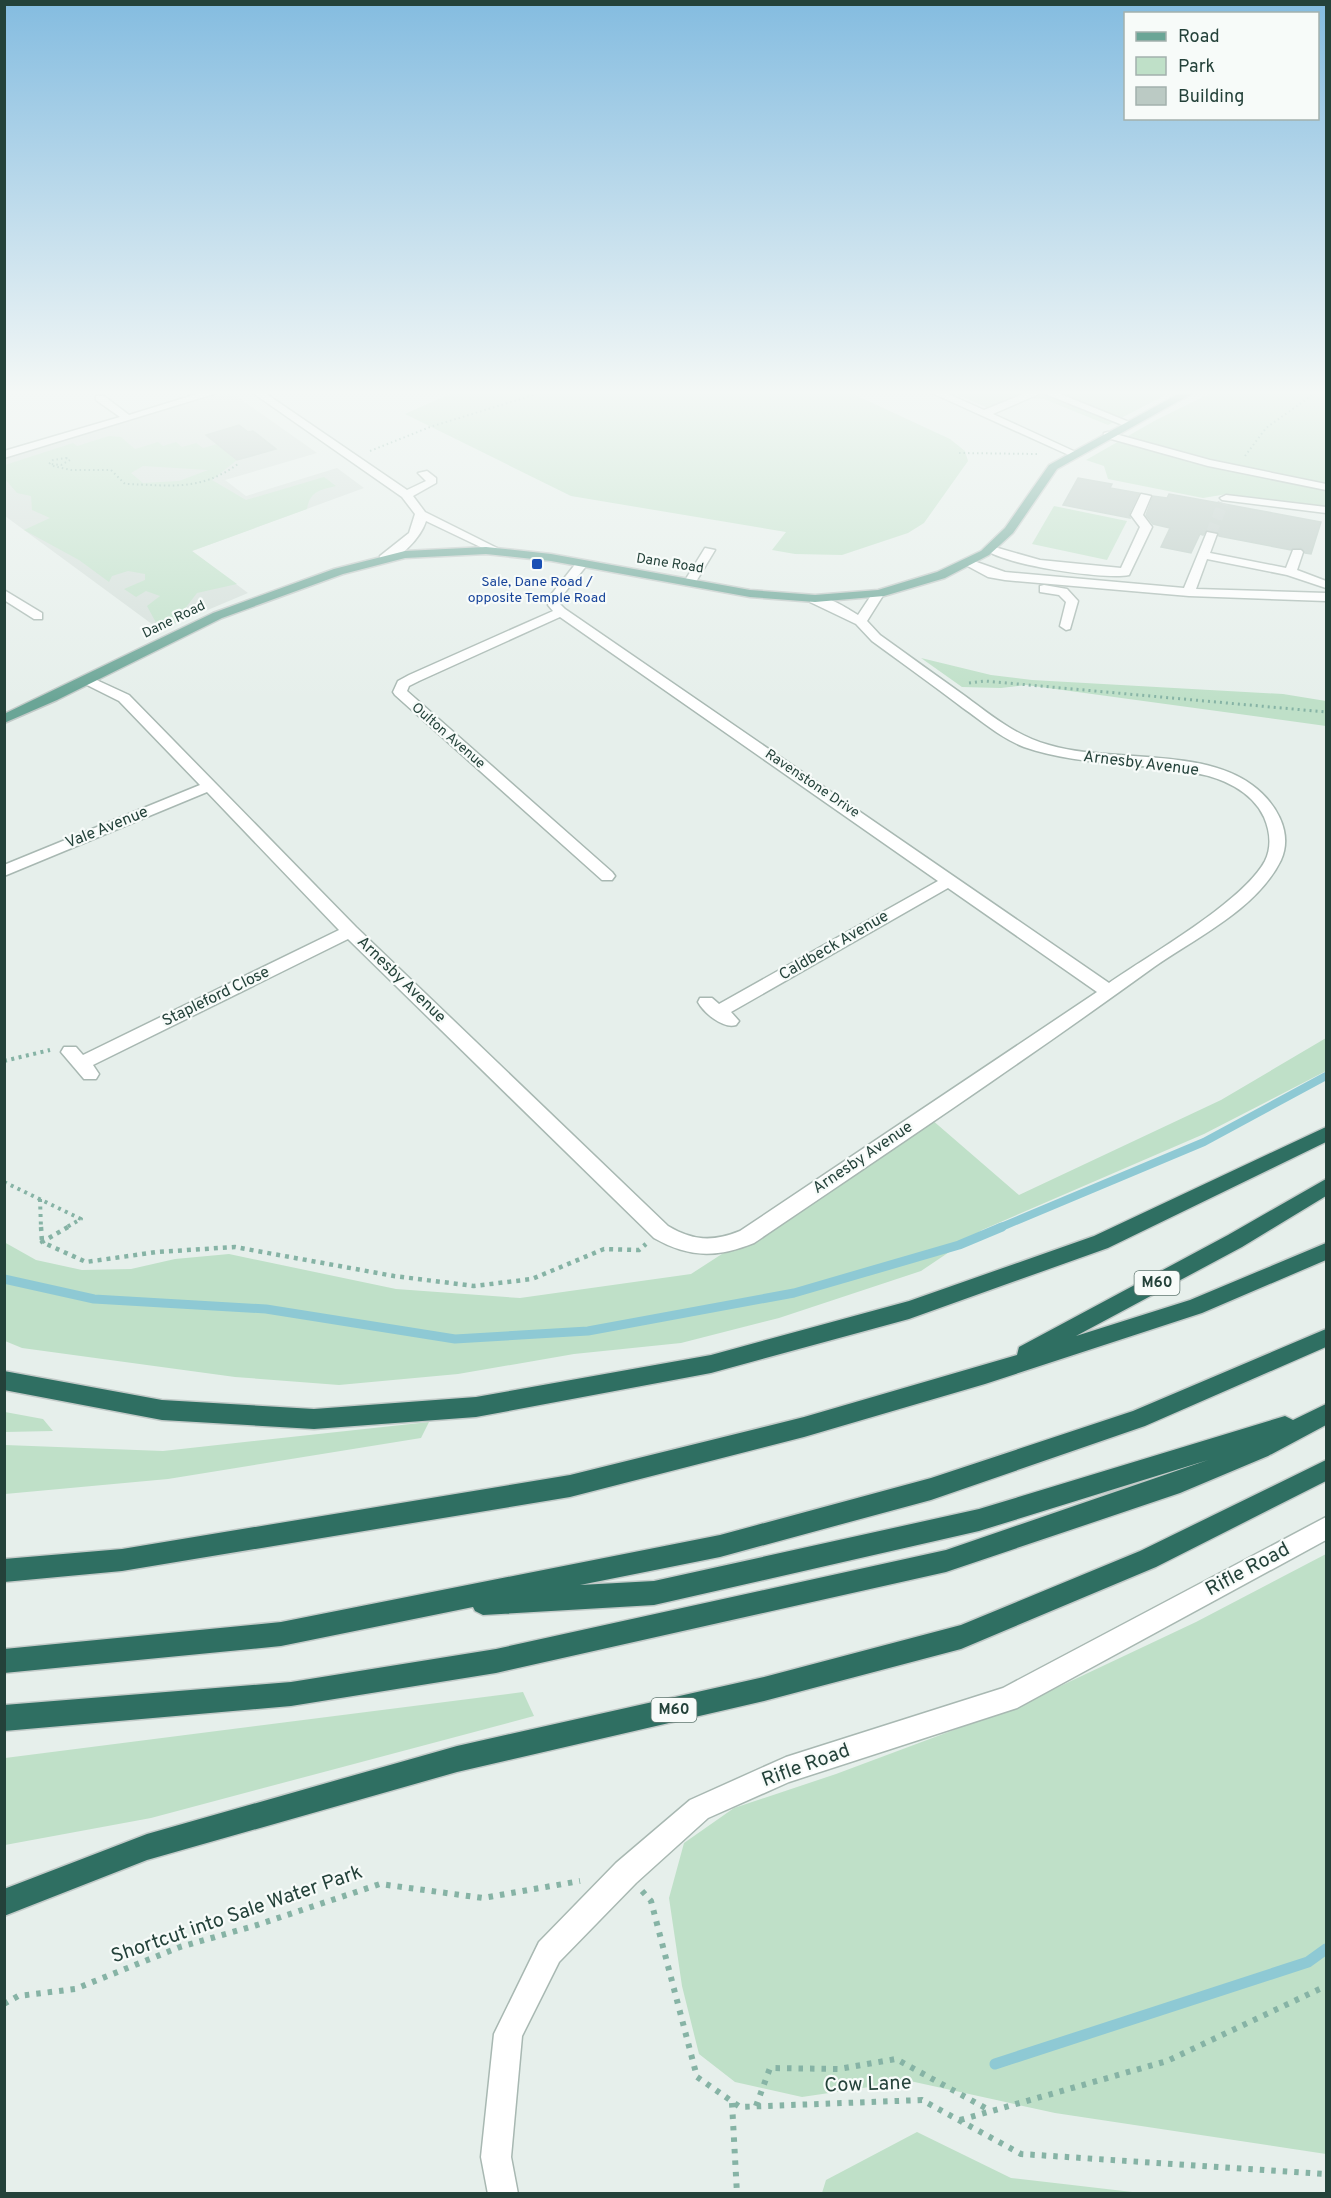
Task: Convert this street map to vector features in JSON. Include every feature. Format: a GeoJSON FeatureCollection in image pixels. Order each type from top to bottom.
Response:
{"type":"FeatureCollection","features":[{"type":"Feature","properties":{"kind":"highway"},"geometry":{"type":"LineString","coordinates":[[4,1380],[162,1410],[314,1419],[476,1407],[711,1364],[909,1310],[1101,1242],[1326,1134]]}},
{"type":"Feature","properties":{"kind":"highway","name":"M60"},"geometry":{"type":"LineString","coordinates":[[985,1375],[1235,1241],[1326,1187]]}},
{"type":"Feature","properties":{"kind":"highway","name":"M60"},"geometry":{"type":"LineString","coordinates":[[4,1571],[122,1560],[570,1486],[804,1427],[985,1375],[1195,1308],[1326,1251]]}},
{"type":"Feature","properties":{"kind":"highway"},"geometry":{"type":"LineString","coordinates":[[4,1661],[281,1634],[720,1546],[931,1489],[1137,1419],[1326,1338]]}},
{"type":"Feature","properties":{"kind":"highway"},"geometry":{"type":"LineString","coordinates":[[418,1607],[654,1593],[979,1520],[1326,1413]]}},
{"type":"Feature","properties":{"kind":"highway"},"geometry":{"type":"LineString","coordinates":[[4,1718],[291,1694],[496,1661],[945,1561],[1180,1482],[1260,1449],[1326,1413]]}},
{"type":"Feature","properties":{"kind":"highway","name":"M60"},"geometry":{"type":"LineString","coordinates":[[4,1903],[147,1847],[446,1763],[764,1689],[961,1637],[1148,1559],[1326,1470]]}},
{"type":"Feature","properties":{"kind":"main road","name":"Dane Road"},"geometry":{"type":"LineString","coordinates":[[4,719],[90,681],[221,614],[316,579],[384,558],[423,552],[497,551],[753,594],[814,599],[878,594],[929,580],[968,563],[991,549],[1012,526],[1031,496]]}},
{"type":"Feature","properties":{"kind":"street"},"geometry":{"type":"LineString","coordinates":[[406,496],[421,520],[497,551]]}},
{"type":"Feature","properties":{"kind":"street"},"geometry":{"type":"LineString","coordinates":[[991,549],[1015,558],[1085,570],[1125,572],[1146,527],[1137,515],[1145,496]]}},
{"type":"Feature","properties":{"kind":"street"},"geometry":{"type":"LineString","coordinates":[[1229,496],[1225,501],[1326,510]]}},
{"type":"Feature","properties":{"kind":"street"},"geometry":{"type":"LineString","coordinates":[[384,558],[404,545],[421,520]]}},
{"type":"Feature","properties":{"kind":"street"},"geometry":{"type":"LineString","coordinates":[[1189,592],[1212,534]]}},
{"type":"Feature","properties":{"kind":"street"},"geometry":{"type":"LineString","coordinates":[[690,582],[707,550]]}},
{"type":"Feature","properties":{"kind":"street"},"geometry":{"type":"LineString","coordinates":[[1290,572],[1297,552]]}},
{"type":"Feature","properties":{"kind":"street"},"geometry":{"type":"LineString","coordinates":[[1203,555],[1290,572],[1326,585]]}},
{"type":"Feature","properties":{"kind":"street"},"geometry":{"type":"LineString","coordinates":[[968,563],[1005,576],[1189,592],[1326,597]]}},
{"type":"Feature","properties":{"kind":"street"},"geometry":{"type":"LineString","coordinates":[[561,612],[554,605],[556,596],[581,565]]}},
{"type":"Feature","properties":{"kind":"street"},"geometry":{"type":"LineString","coordinates":[[955,569],[1006,585],[1063,592],[1072,601],[1066,626]]}},
{"type":"Feature","properties":{"kind":"street"},"geometry":{"type":"LineString","coordinates":[[4,594],[38,616]]}},
{"type":"Feature","properties":{"kind":"street"},"geometry":{"type":"LineString","coordinates":[[860,621],[878,594]]}},
{"type":"Feature","properties":{"kind":"street","name":"Arnesby Avenue"},"geometry":{"type":"LineString","coordinates":[[90,681],[124,698],[350,931],[661,1232],[688,1245],[706,1249],[725,1247],[747,1237],[1110,992],[1253,888],[1273,860],[1277,848],[1278,836],[1269,811],[1251,791],[1214,773],[1079,756],[1033,746],[1012,737],[876,638],[860,621],[833,606],[814,599]]}},
{"type":"Feature","properties":{"kind":"street","name":"Oulton Avenue"},"geometry":{"type":"LineString","coordinates":[[561,612],[414,678],[403,684],[400,692],[607,876]]}},
{"type":"Feature","properties":{"kind":"street","name":"Ravenstone Drive"},"geometry":{"type":"LineString","coordinates":[[561,612],[1110,992]]}},
{"type":"Feature","properties":{"kind":"street","name":"Vale Avenue"},"geometry":{"type":"LineString","coordinates":[[4,871],[210,786]]}},
{"type":"Feature","properties":{"kind":"street","name":"Caldbeck Avenue"},"geometry":{"type":"LineString","coordinates":[[718,1012],[951,880]]}},
{"type":"Feature","properties":{"kind":"street","name":"Stapleford Close"},"geometry":{"type":"LineString","coordinates":[[81,1063],[350,931]]}},
{"type":"Feature","properties":{"kind":"street","name":"Rifle Road"},"geometry":{"type":"LineString","coordinates":[[503,2193],[496,2157],[508,2034],[549,1952],[626,1873],[699,1809],[786,1770],[1008,1699],[1326,1528]]}},
{"type":"Feature","properties":{"kind":"path"},"geometry":{"type":"LineString","coordinates":[[940,686],[985,681],[1126,692],[1326,712]]}},
{"type":"Feature","properties":{"kind":"path"},"geometry":{"type":"LineString","coordinates":[[4,1061],[45,1050],[81,1063]]}},
{"type":"Feature","properties":{"kind":"path"},"geometry":{"type":"LineString","coordinates":[[4,1182],[81,1218],[42,1242]]}},
{"type":"Feature","properties":{"kind":"path"},"geometry":{"type":"LineString","coordinates":[[40,1199],[42,1242]]}},
{"type":"Feature","properties":{"kind":"path"},"geometry":{"type":"LineString","coordinates":[[42,1242],[86,1262],[157,1252],[235,1247],[394,1276],[474,1286],[532,1279],[604,1249],[639,1250],[661,1232]]}},
{"type":"Feature","properties":{"kind":"path","name":"Shortcut into Sale Water Park"},"geometry":{"type":"LineString","coordinates":[[4,2004],[18,1996],[75,1989],[180,1947],[380,1884],[483,1898],[626,1873]]}},
{"type":"Feature","properties":{"kind":"path","name":"Cow Lane"},"geometry":{"type":"LineString","coordinates":[[626,1873],[651,1901],[697,2077],[740,2107],[922,2100],[1021,2154],[1326,2174]]}},
{"type":"Feature","properties":{"kind":"path"},"geometry":{"type":"LineString","coordinates":[[960,2121],[1167,2061],[1326,1986]]}},
{"type":"Feature","properties":{"kind":"path"},"geometry":{"type":"LineString","coordinates":[[756,2106],[770,2068],[839,2069],[896,2059],[992,2111]]}},
{"type":"Feature","properties":{"kind":"path"},"geometry":{"type":"LineString","coordinates":[[732,2103],[737,2193]]}},
{"type":"Feature","properties":{"kind":"shaded area"},"geometry":{"type":"Polygon","coordinates":[[[5,496],[343,496],[192,551],[248,593],[160,630],[5,516],[5,496]]]}},
{"type":"Feature","properties":{"kind":"green space"},"geometry":{"type":"Polygon","coordinates":[[[29,496],[238,496],[246,500],[261,496],[313,496],[307,509],[192,551],[237,584],[197,593],[184,610],[192,615],[160,630],[147,606],[160,596],[146,591],[136,597],[124,589],[145,580],[145,574],[128,571],[112,576],[109,582],[79,560],[24,530],[50,518],[32,510],[31,496],[29,496]]]}},
{"type":"Feature","properties":{"kind":"green space"},"geometry":{"type":"Polygon","coordinates":[[[571,496],[943,496],[924,523],[908,533],[842,555],[795,554],[772,550],[786,532],[571,496]]]}},
{"type":"Feature","properties":{"kind":"green space"},"geometry":{"type":"Polygon","coordinates":[[[1191,496],[1218,496],[1203,498],[1191,496]]]}},
{"type":"Feature","properties":{"kind":"green space"},"geometry":{"type":"Polygon","coordinates":[[[1237,496],[1326,496],[1326,510],[1237,496]]]}},
{"type":"Feature","properties":{"kind":"green space"},"geometry":{"type":"Polygon","coordinates":[[[1054,506],[1127,521],[1107,560],[1032,544],[1054,506]]]}},
{"type":"Feature","properties":{"kind":"green space"},"geometry":{"type":"Polygon","coordinates":[[[921,658],[991,675],[1032,680],[1283,694],[1326,701],[1326,726],[1026,685],[1001,688],[962,687],[921,658]]]}},
{"type":"Feature","properties":{"kind":"green space"},"geometry":{"type":"Polygon","coordinates":[[[1326,1038],[1326,1071],[1204,1134],[982,1230],[921,1271],[779,1318],[681,1343],[574,1354],[458,1374],[339,1385],[235,1377],[22,1348],[5,1341],[4,1242],[36,1260],[82,1270],[131,1269],[175,1259],[229,1254],[396,1289],[520,1298],[691,1274],[931,1119],[1019,1195],[1221,1100],[1326,1038]]]}},
{"type":"Feature","properties":{"kind":"green space"},"geometry":{"type":"Polygon","coordinates":[[[5,1412],[43,1419],[53,1431],[5,1432],[5,1412]]]}},
{"type":"Feature","properties":{"kind":"green space"},"geometry":{"type":"Polygon","coordinates":[[[429,1422],[421,1438],[168,1479],[5,1494],[5,1445],[163,1451],[429,1422]]]}},
{"type":"Feature","properties":{"kind":"green space"},"geometry":{"type":"Polygon","coordinates":[[[1326,1554],[1326,2154],[1055,2113],[910,2081],[802,2097],[735,2082],[699,2054],[682,1986],[669,1898],[684,1843],[734,1808],[836,1774],[1018,1706],[1196,1622],[1326,1554]]]}},
{"type":"Feature","properties":{"kind":"green space"},"geometry":{"type":"Polygon","coordinates":[[[523,1692],[534,1716],[151,1818],[5,1845],[5,1758],[523,1692]]]}},
{"type":"Feature","properties":{"kind":"green space"},"geometry":{"type":"Polygon","coordinates":[[[917,2132],[1011,2178],[1141,2193],[822,2193],[826,2180],[917,2132]]]}},
{"type":"Feature","properties":{"kind":"building"},"geometry":{"type":"Polygon","coordinates":[[[1068,496],[1138,496],[1129,514],[1130,518],[1063,505],[1068,496]]]}},
{"type":"Feature","properties":{"kind":"building"},"geometry":{"type":"Polygon","coordinates":[[[1153,496],[1167,498],[1168,496],[1178,496],[1321,522],[1311,554],[1305,553],[1301,548],[1291,550],[1219,536],[1217,532],[1207,530],[1203,535],[1200,534],[1191,553],[1161,547],[1170,528],[1153,524],[1146,515],[1153,496]]]}},
{"type":"Feature","properties":{"kind":"waterway"},"geometry":{"type":"LineString","coordinates":[[999,1228],[1204,1142],[1326,1076]]}},
{"type":"Feature","properties":{"kind":"waterway"},"geometry":{"type":"LineString","coordinates":[[4,1279],[94,1299],[266,1309],[455,1339],[588,1331],[794,1293],[959,1245],[1002,1227]]}},
{"type":"Feature","properties":{"kind":"waterway"},"geometry":{"type":"LineString","coordinates":[[995,2064],[1308,1962],[1326,1949]]}},
{"type":"Feature","properties":{"kind":"tunnel"},"geometry":{"type":"LineString","coordinates":[[1211,534],[1223,503]]}},
{"type":"Feature","properties":{"kind":"place","name":"Sale, Dane Road / opposite Temple Road"},"geometry":{"type":"Point","coordinates":[537,564]}}]}
